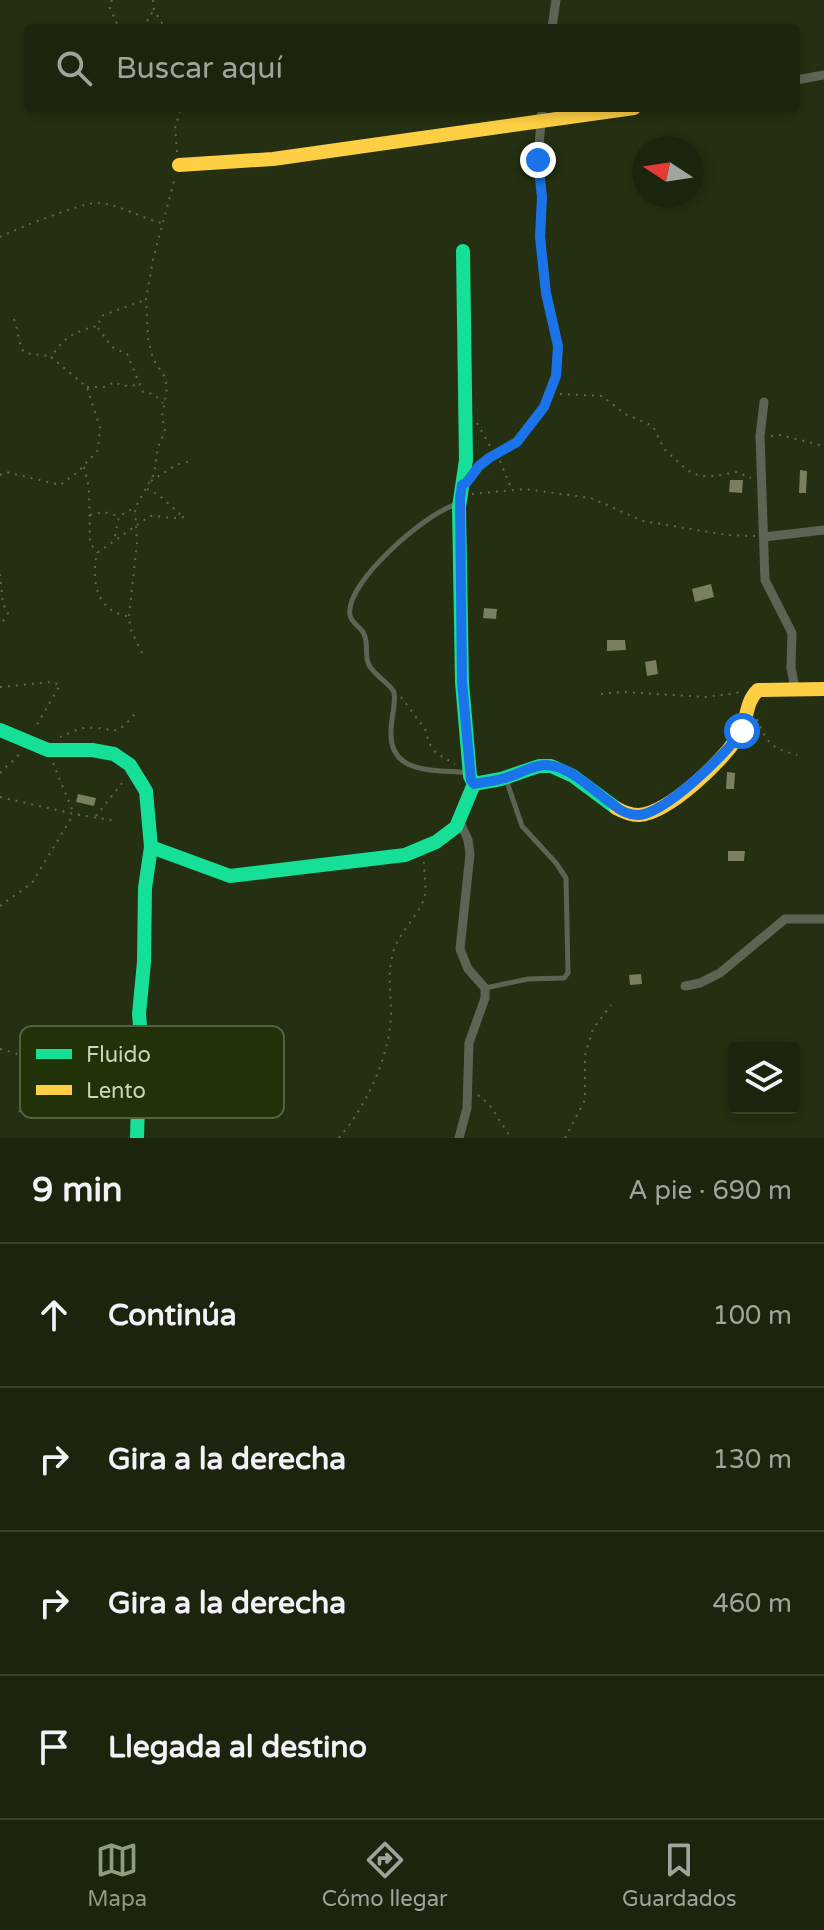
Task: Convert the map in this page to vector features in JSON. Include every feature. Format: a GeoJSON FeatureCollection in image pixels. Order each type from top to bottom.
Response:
{"type":"FeatureCollection","features":[{"type":"Feature","properties":{"kind":"street"},"geometry":{"type":"LineString","coordinates":[[553,24],[556,0]]}},
{"type":"Feature","properties":{"kind":"street"},"geometry":{"type":"LineString","coordinates":[[800,79],[824,75]]}},
{"type":"Feature","properties":{"kind":"street"},"geometry":{"type":"LineString","coordinates":[[179,165],[273,159],[541,114],[572,112]]}},
{"type":"Feature","properties":{"kind":"street"},"geometry":{"type":"LineString","coordinates":[[460,495],[479,466],[517,442],[544,407],[556,376],[558,346],[546,293],[540,237],[542,197],[538,160],[541,114]]}},
{"type":"Feature","properties":{"kind":"street"},"geometry":{"type":"LineString","coordinates":[[459,1138],[467,1108],[469,1043],[485,998],[485,988],[468,969],[460,949],[470,854],[460,822],[468,776],[462,682],[460,495],[466,460],[463,251]]}},
{"type":"Feature","properties":{"kind":"street"},"geometry":{"type":"LineString","coordinates":[[764,402],[760,436],[765,580],[792,633],[791,668],[795,688]]}},
{"type":"Feature","properties":{"kind":"street"},"geometry":{"type":"LineString","coordinates":[[764,537],[824,530]]}},
{"type":"Feature","properties":{"kind":"street"},"geometry":{"type":"LineString","coordinates":[[468,776],[506,778],[536,766],[555,767],[571,774],[624,812],[636,815],[647,813],[675,797],[729,750],[742,731],[752,694],[767,688],[824,689]]}},
{"type":"Feature","properties":{"kind":"street"},"geometry":{"type":"LineString","coordinates":[[0,730],[48,750],[92,750],[114,754],[130,765],[146,791],[151,847],[145,888],[140,1026]]}},
{"type":"Feature","properties":{"kind":"street"},"geometry":{"type":"LineString","coordinates":[[151,847],[230,876],[405,855],[424,849],[460,822]]}},
{"type":"Feature","properties":{"kind":"street"},"geometry":{"type":"LineString","coordinates":[[685,986],[700,983],[720,973],[785,919],[824,919]]}},
{"type":"Feature","properties":{"kind":"street"},"geometry":{"type":"LineString","coordinates":[[137,1138],[138,1118]]}},
{"type":"Feature","properties":{"kind":"lane"},"geometry":{"type":"LineString","coordinates":[[460,495],[415,528],[361,581],[349,612],[365,637],[369,665],[394,692],[391,733],[398,759],[411,766],[468,776]]}},
{"type":"Feature","properties":{"kind":"lane"},"geometry":{"type":"LineString","coordinates":[[485,988],[528,979],[564,978],[568,973],[566,878],[522,826],[506,778]]}},
{"type":"Feature","properties":{"kind":"path"},"geometry":{"type":"LineString","coordinates":[[112,0],[109,6],[117,24]]}},
{"type":"Feature","properties":{"kind":"path"},"geometry":{"type":"LineString","coordinates":[[153,0],[154,10],[163,24]]}},
{"type":"Feature","properties":{"kind":"path"},"geometry":{"type":"LineString","coordinates":[[145,24],[154,10]]}},
{"type":"Feature","properties":{"kind":"path"},"geometry":{"type":"LineString","coordinates":[[142,653],[130,628],[129,616],[137,543],[135,508],[150,481],[165,431],[162,416],[165,377],[153,359],[148,338],[146,299],[179,165],[175,128],[180,112]]}},
{"type":"Feature","properties":{"kind":"path"},"geometry":{"type":"LineString","coordinates":[[0,237],[93,203],[119,207],[133,215],[163,223]]}},
{"type":"Feature","properties":{"kind":"path"},"geometry":{"type":"LineString","coordinates":[[98,326],[101,316],[146,299]]}},
{"type":"Feature","properties":{"kind":"path"},"geometry":{"type":"LineString","coordinates":[[0,475],[6,472],[60,485],[98,450],[100,428],[87,387],[51,357],[24,353],[17,339],[18,329],[14,319]]}},
{"type":"Feature","properties":{"kind":"path"},"geometry":{"type":"LineString","coordinates":[[51,357],[62,340],[78,330],[98,326]]}},
{"type":"Feature","properties":{"kind":"path"},"geometry":{"type":"LineString","coordinates":[[98,326],[112,347],[127,354],[143,392],[154,394],[164,404]]}},
{"type":"Feature","properties":{"kind":"path"},"geometry":{"type":"LineString","coordinates":[[87,387],[104,387],[115,382],[122,386],[139,385]]}},
{"type":"Feature","properties":{"kind":"path"},"geometry":{"type":"LineString","coordinates":[[551,392],[581,397],[602,396],[625,414],[653,426],[664,449],[687,470],[700,476],[737,472],[762,485]]}},
{"type":"Feature","properties":{"kind":"path"},"geometry":{"type":"LineString","coordinates":[[760,436],[780,435],[824,446]]}},
{"type":"Feature","properties":{"kind":"path"},"geometry":{"type":"LineString","coordinates":[[150,481],[176,465],[191,461]]}},
{"type":"Feature","properties":{"kind":"path"},"geometry":{"type":"LineString","coordinates":[[83,466],[89,488],[90,543],[97,553]]}},
{"type":"Feature","properties":{"kind":"path"},"geometry":{"type":"LineString","coordinates":[[129,616],[117,614],[102,604],[94,568],[97,553],[150,516],[167,520],[184,517],[159,495],[146,489]]}},
{"type":"Feature","properties":{"kind":"path"},"geometry":{"type":"LineString","coordinates":[[460,495],[525,489],[591,498],[643,521],[727,535],[764,537]]}},
{"type":"Feature","properties":{"kind":"path"},"geometry":{"type":"LineString","coordinates":[[88,516],[104,512],[119,516],[135,508]]}},
{"type":"Feature","properties":{"kind":"path"},"geometry":{"type":"LineString","coordinates":[[114,539],[119,516]]}},
{"type":"Feature","properties":{"kind":"path"},"geometry":{"type":"LineString","coordinates":[[0,574],[3,604],[8,613],[0,626]]}},
{"type":"Feature","properties":{"kind":"path"},"geometry":{"type":"LineString","coordinates":[[0,687],[51,682],[60,685],[25,749],[0,773]]}},
{"type":"Feature","properties":{"kind":"path"},"geometry":{"type":"LineString","coordinates":[[601,694],[623,692],[706,697],[738,691],[752,694]]}},
{"type":"Feature","properties":{"kind":"path"},"geometry":{"type":"LineString","coordinates":[[394,692],[401,696],[417,717],[436,753],[455,763],[468,776]]}},
{"type":"Feature","properties":{"kind":"path"},"geometry":{"type":"LineString","coordinates":[[74,814],[48,750],[52,740],[85,728],[111,732],[125,726],[138,710]]}},
{"type":"Feature","properties":{"kind":"path"},"geometry":{"type":"LineString","coordinates":[[757,719],[764,736],[774,748],[797,755]]}},
{"type":"Feature","properties":{"kind":"path"},"geometry":{"type":"LineString","coordinates":[[96,817],[123,782]]}},
{"type":"Feature","properties":{"kind":"path"},"geometry":{"type":"LineString","coordinates":[[0,797],[117,821]]}},
{"type":"Feature","properties":{"kind":"path"},"geometry":{"type":"LineString","coordinates":[[0,906],[32,883],[74,814]]}},
{"type":"Feature","properties":{"kind":"path"},"geometry":{"type":"LineString","coordinates":[[339,1138],[355,1119],[381,1065],[391,1016],[388,973],[395,947],[425,896],[424,849]]}},
{"type":"Feature","properties":{"kind":"path"},"geometry":{"type":"LineString","coordinates":[[565,1138],[585,1100],[585,1055],[593,1029],[611,1005]]}},
{"type":"Feature","properties":{"kind":"path"},"geometry":{"type":"LineString","coordinates":[[132,1026],[139,1018]]}},
{"type":"Feature","properties":{"kind":"path"},"geometry":{"type":"LineString","coordinates":[[0,1049],[20,1056]]}},
{"type":"Feature","properties":{"kind":"path"},"geometry":{"type":"LineString","coordinates":[[468,1091],[489,1104],[511,1138]]}},
{"type":"Feature","properties":{"kind":"building"},"geometry":{"type":"Polygon","coordinates":[[[800,470],[807,471],[806,493],[799,493],[800,470]]]}},
{"type":"Feature","properties":{"kind":"building"},"geometry":{"type":"Polygon","coordinates":[[[730,480],[743,480],[742,493],[729,492],[730,480]]]}},
{"type":"Feature","properties":{"kind":"building"},"geometry":{"type":"Polygon","coordinates":[[[711,584],[714,597],[695,602],[692,589],[711,584]]]}},
{"type":"Feature","properties":{"kind":"building"},"geometry":{"type":"Polygon","coordinates":[[[484,608],[497,609],[496,619],[483,618],[484,608]]]}},
{"type":"Feature","properties":{"kind":"building"},"geometry":{"type":"Polygon","coordinates":[[[607,640],[625,640],[626,650],[607,651],[607,640]]]}},
{"type":"Feature","properties":{"kind":"building"},"geometry":{"type":"Polygon","coordinates":[[[656,660],[658,674],[647,676],[645,662],[656,660]]]}},
{"type":"Feature","properties":{"kind":"building"},"geometry":{"type":"Polygon","coordinates":[[[727,772],[735,773],[734,789],[726,789],[727,772]]]}},
{"type":"Feature","properties":{"kind":"building"},"geometry":{"type":"Polygon","coordinates":[[[78,794],[96,798],[94,806],[76,802],[78,794]]]}},
{"type":"Feature","properties":{"kind":"building"},"geometry":{"type":"Polygon","coordinates":[[[728,851],[745,851],[744,861],[728,861],[728,851]]]}},
{"type":"Feature","properties":{"kind":"building"},"geometry":{"type":"Polygon","coordinates":[[[641,974],[642,984],[630,985],[629,975],[641,974]]]}},
{"type":"Feature","properties":{"kind":"traffic: fast"},"geometry":{"type":"LineString","coordinates":[[463,251],[466,460],[459,507],[462,682],[470,776],[474,784]]}},
{"type":"Feature","properties":{"kind":"traffic: fast"},"geometry":{"type":"LineString","coordinates":[[0,730],[48,750],[92,750],[114,754],[130,765],[146,791],[151,847],[145,888],[140,1026]]}},
{"type":"Feature","properties":{"kind":"traffic: fast"},"geometry":{"type":"LineString","coordinates":[[151,847],[230,876],[405,855],[436,842],[456,827],[474,784],[539,766],[551,766],[573,776],[616,808]]}},
{"type":"Feature","properties":{"kind":"traffic: fast"},"geometry":{"type":"LineString","coordinates":[[137,1138],[138,1118]]}},
{"type":"Feature","properties":{"kind":"traffic: slow"},"geometry":{"type":"LineString","coordinates":[[179,165],[273,159],[606,112]]}},
{"type":"Feature","properties":{"kind":"traffic: slow"},"geometry":{"type":"LineString","coordinates":[[616,808],[636,815],[651,812],[695,784],[732,746],[758,690],[824,689]]}},
{"type":"Feature","properties":{"kind":"route"},"geometry":{"type":"LineString","coordinates":[[538,160],[542,197],[540,237],[558,361],[556,376],[544,407],[524,433],[512,446],[494,454],[479,466],[462,485],[459,507],[462,682],[471,780],[474,784],[506,778],[547,765],[571,774],[616,807],[636,815],[647,813],[675,797],[729,750],[742,731]]}}]}
